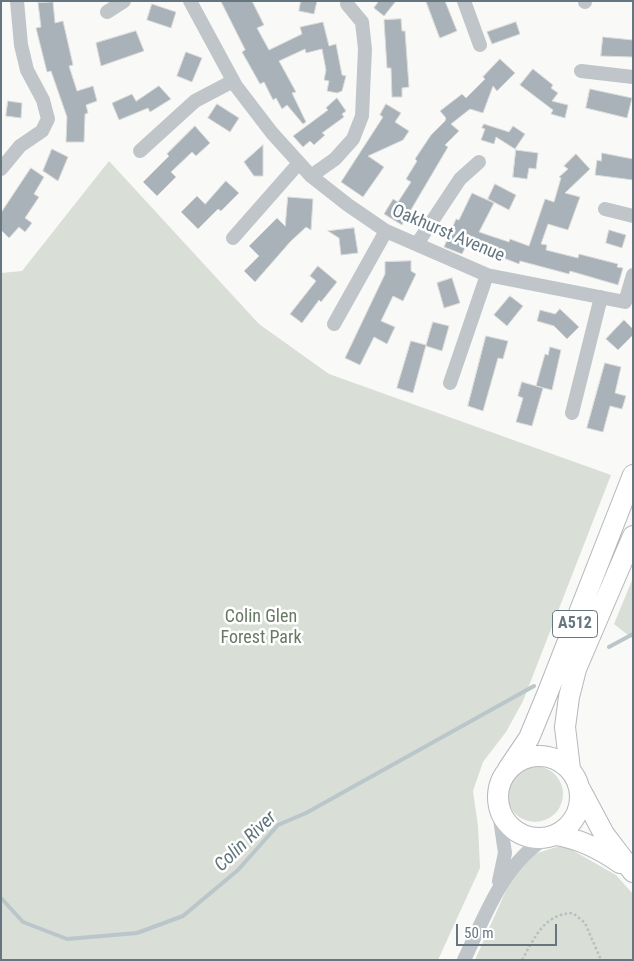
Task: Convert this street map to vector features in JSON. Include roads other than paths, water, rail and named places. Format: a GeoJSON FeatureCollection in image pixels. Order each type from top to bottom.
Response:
{"type":"FeatureCollection","features":[{"type":"Feature","properties":{"kind":"highway","name":"A512"},"geometry":{"type":"LineString","coordinates":[[633,475],[529,738],[501,780],[498,792],[498,806],[503,818],[511,828],[522,835],[572,838],[595,847],[633,873]]}},
{"type":"Feature","properties":{"kind":"highway","name":"A512"},"geometry":{"type":"LineString","coordinates":[[551,836],[573,821],[578,810],[573,734],[578,695],[593,633],[633,536]]}},
{"type":"Feature","properties":{"kind":"highway"},"geometry":{"type":"LineString","coordinates":[[508,769],[518,761],[530,756],[543,756],[555,759],[575,779]]}},
{"type":"Feature","properties":{"kind":"highway","name":"A512"},"geometry":{"type":"LineString","coordinates":[[575,779],[587,806],[604,834],[633,873]]}},
{"type":"Feature","properties":{"kind":"street"},"geometry":{"type":"LineString","coordinates":[[1,169],[20,146],[42,131],[48,119],[43,100],[27,70],[21,45],[17,1]]}},
{"type":"Feature","properties":{"kind":"street"},"geometry":{"type":"LineString","coordinates":[[107,12],[124,1]]}},
{"type":"Feature","properties":{"kind":"street","name":"Oakhurst Avenue"},"geometry":{"type":"LineString","coordinates":[[190,1],[233,81],[272,132],[311,176],[386,231],[487,275],[629,303]]}},
{"type":"Feature","properties":{"kind":"street"},"geometry":{"type":"LineString","coordinates":[[464,1],[480,45]]}},
{"type":"Feature","properties":{"kind":"street"},"geometry":{"type":"LineString","coordinates":[[311,176],[334,159],[353,139],[362,116],[365,50],[362,22],[347,4]]}},
{"type":"Feature","properties":{"kind":"street"},"geometry":{"type":"LineString","coordinates":[[581,71],[633,77]]}},
{"type":"Feature","properties":{"kind":"street"},"geometry":{"type":"LineString","coordinates":[[140,152],[195,101],[233,81]]}},
{"type":"Feature","properties":{"kind":"street"},"geometry":{"type":"LineString","coordinates":[[417,244],[460,179],[479,162]]}},
{"type":"Feature","properties":{"kind":"street"},"geometry":{"type":"LineString","coordinates":[[233,238],[299,163]]}},
{"type":"Feature","properties":{"kind":"street"},"geometry":{"type":"LineString","coordinates":[[605,209],[633,216]]}},
{"type":"Feature","properties":{"kind":"street"},"geometry":{"type":"LineString","coordinates":[[334,324],[386,231]]}},
{"type":"Feature","properties":{"kind":"street"},"geometry":{"type":"LineString","coordinates":[[629,303],[633,274]]}},
{"type":"Feature","properties":{"kind":"street"},"geometry":{"type":"LineString","coordinates":[[450,383],[487,275]]}},
{"type":"Feature","properties":{"kind":"street"},"geometry":{"type":"LineString","coordinates":[[572,413],[595,296]]}},
{"type":"Feature","properties":{"kind":"street"},"geometry":{"type":"LineString","coordinates":[[464,960],[493,899],[503,870],[505,853],[498,806]]}},
{"type":"Feature","properties":{"kind":"street"},"geometry":{"type":"LineString","coordinates":[[493,899],[519,859],[531,847],[551,836]]}},
{"type":"Feature","properties":{"kind":"waterway","name":"Colin River"},"geometry":{"type":"LineString","coordinates":[[609,647],[633,634]]}},
{"type":"Feature","properties":{"kind":"waterway","name":"Colin River"},"geometry":{"type":"LineString","coordinates":[[1,898],[23,922],[67,939],[137,933],[183,916],[238,870],[278,825],[306,813],[534,686]]}},
{"type":"Feature","properties":{"kind":"park label","name":"Colin Glen Forest Park"},"geometry":{"type":"Point","coordinates":[261,628]}}]}
